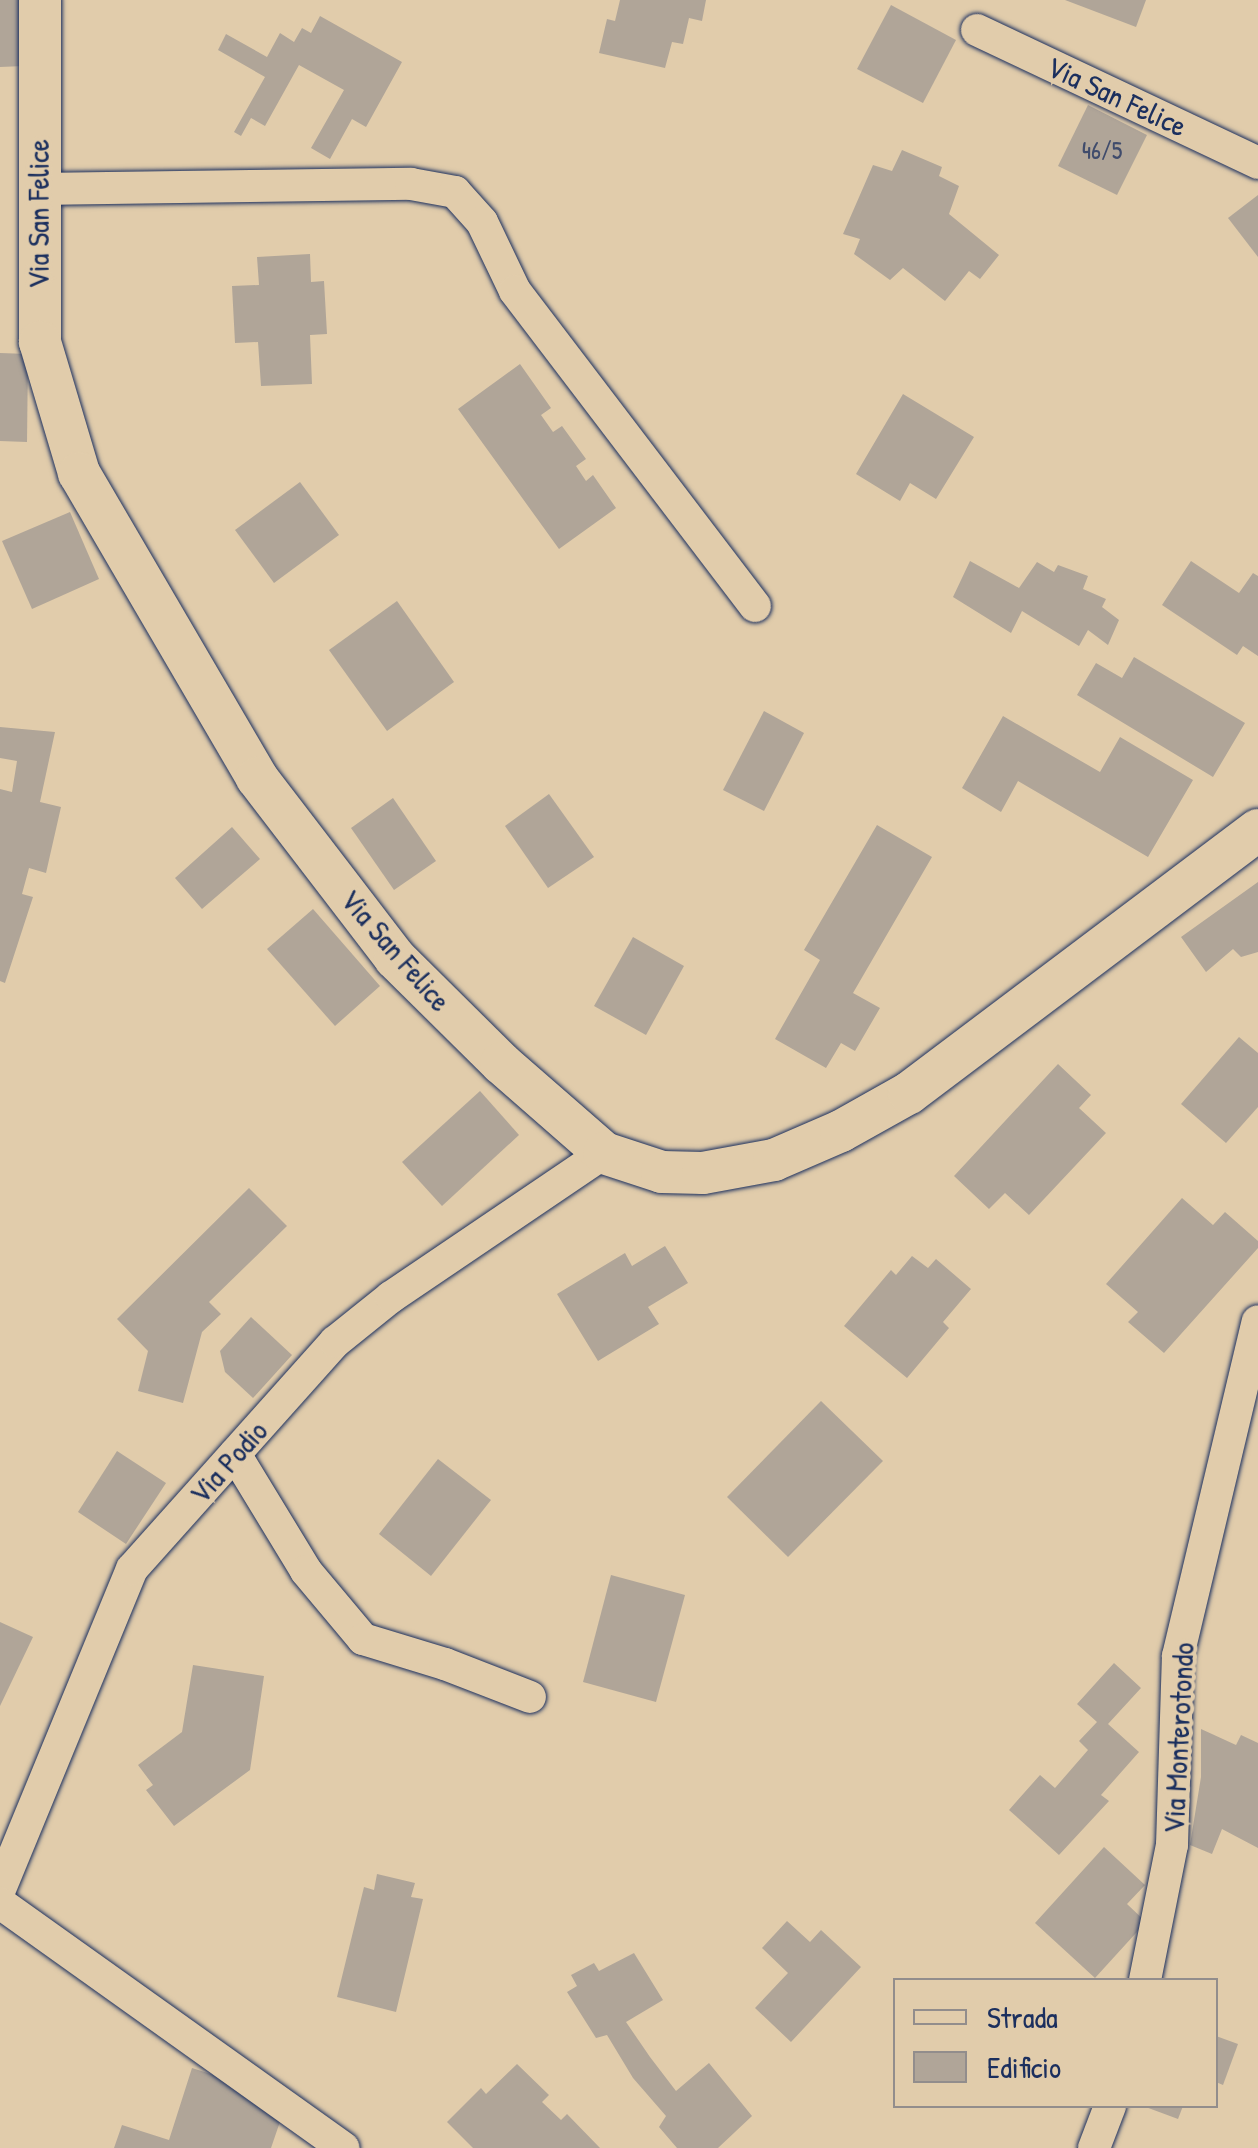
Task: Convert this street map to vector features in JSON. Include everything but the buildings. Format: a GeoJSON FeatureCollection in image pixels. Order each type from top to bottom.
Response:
{"type":"FeatureCollection","features":[{"type":"Feature","properties":{"kind":"street","name":"Via San Felice"},"geometry":{"type":"LineString","coordinates":[[40,0],[40,342],[79,473],[247,762],[395,958],[501,1063],[604,1152],[662,1172],[703,1174],[774,1160],[841,1131],[909,1092],[1258,830]]}},
{"type":"Feature","properties":{"kind":"street","name":"Via San Felice"},"geometry":{"type":"LineString","coordinates":[[977,30],[1258,163]]}},
{"type":"Feature","properties":{"kind":"street"},"geometry":{"type":"LineString","coordinates":[[37,189],[411,184],[455,192],[482,222],[516,292],[755,606]]}},
{"type":"Feature","properties":{"kind":"street","name":"Via Podio"},"geometry":{"type":"LineString","coordinates":[[0,1889],[132,1569],[335,1342],[391,1297],[604,1152]]}},
{"type":"Feature","properties":{"kind":"street","name":"Via Monterotondo"},"geometry":{"type":"LineString","coordinates":[[1145,1978],[1172,1845],[1178,1656],[1258,1322]]}},
{"type":"Feature","properties":{"kind":"street"},"geometry":{"type":"LineString","coordinates":[[235,1454],[306,1571],[363,1638],[530,1697]]}},
{"type":"Feature","properties":{"kind":"street"},"geometry":{"type":"LineString","coordinates":[[0,1903],[343,2148]]}},
{"type":"Feature","properties":{"kind":"street"},"geometry":{"type":"LineString","coordinates":[[1094,2148],[1109,2108]]}}]}
